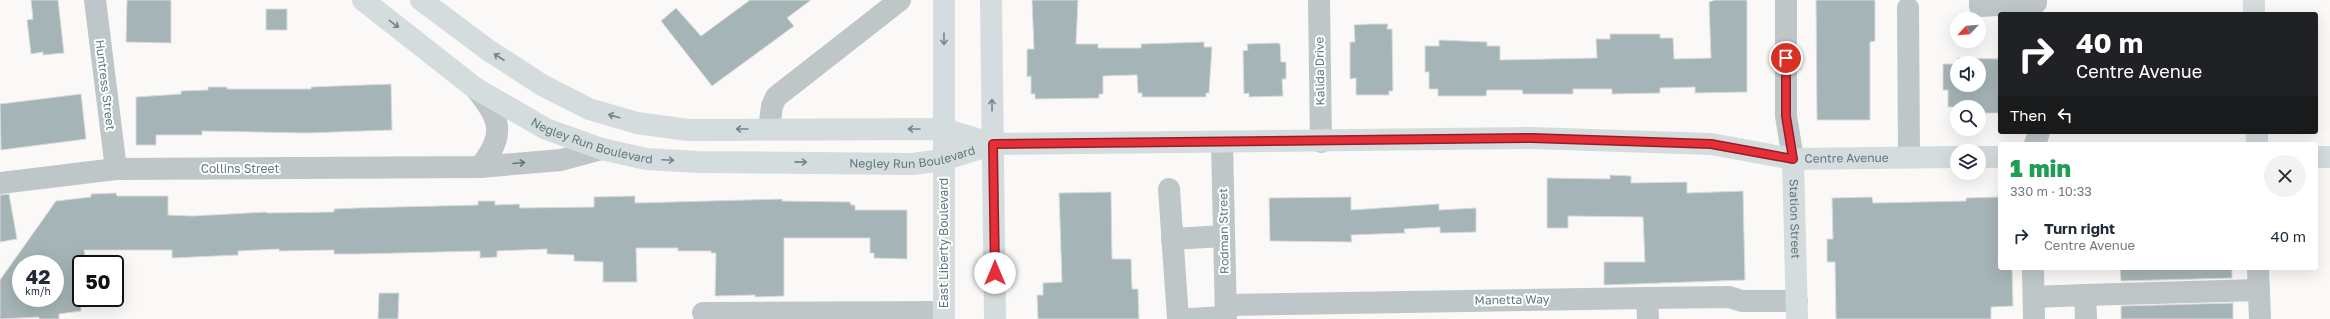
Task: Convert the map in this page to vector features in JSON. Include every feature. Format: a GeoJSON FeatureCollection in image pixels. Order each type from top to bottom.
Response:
{"type":"FeatureCollection","features":[{"type":"Feature","properties":{"kind":"main road","name":"Negley Run Boulevard"},"geometry":{"type":"LineString","coordinates":[[363,0],[475,88],[546,129],[602,149],[646,159],[698,162],[913,164],[943,160],[993,144]]}},
{"type":"Feature","properties":{"kind":"main road","name":"Negley Run Boulevard"},"geometry":{"type":"LineString","coordinates":[[421,0],[488,50],[535,81],[590,109],[637,123],[688,130],[944,129],[993,144]]}},
{"type":"Feature","properties":{"kind":"main road","name":"East Liberty Boulevard"},"geometry":{"type":"LineString","coordinates":[[944,0],[944,316]]}},
{"type":"Feature","properties":{"kind":"main road"},"geometry":{"type":"LineString","coordinates":[[991,0],[995,319]]}},
{"type":"Feature","properties":{"kind":"main road"},"geometry":{"type":"LineString","coordinates":[[2254,0],[2254,12]]}},
{"type":"Feature","properties":{"kind":"main road","name":"Centre Avenue"},"geometry":{"type":"LineString","coordinates":[[993,144],[1321,142],[1532,138],[1711,144],[1793,159],[1950,157]]}},
{"type":"Feature","properties":{"kind":"main road"},"geometry":{"type":"LineString","coordinates":[[2318,157],[2330,156]]}},
{"type":"Feature","properties":{"kind":"main road"},"geometry":{"type":"LineString","coordinates":[[1986,157],[1998,157]]}},
{"type":"Feature","properties":{"kind":"main road","name":"Station Street"},"geometry":{"type":"LineString","coordinates":[[1793,159],[1797,310]]}},
{"type":"Feature","properties":{"kind":"street","name":"Huntress Street"},"geometry":{"type":"LineString","coordinates":[[95,0],[116,169]]}},
{"type":"Feature","properties":{"kind":"street"},"geometry":{"type":"LineString","coordinates":[[768,129],[772,106],[776,97],[900,0]]}},
{"type":"Feature","properties":{"kind":"street","name":"Kalida Drive"},"geometry":{"type":"LineString","coordinates":[[1319,0],[1321,142]]}},
{"type":"Feature","properties":{"kind":"street","name":"Station Street"},"geometry":{"type":"LineString","coordinates":[[1786,0],[1786,116],[1793,159]]}},
{"type":"Feature","properties":{"kind":"street"},"geometry":{"type":"LineString","coordinates":[[1980,0],[1980,6],[2036,6]]}},
{"type":"Feature","properties":{"kind":"street"},"geometry":{"type":"LineString","coordinates":[[1908,8],[1909,157]]}},
{"type":"Feature","properties":{"kind":"street"},"geometry":{"type":"LineString","coordinates":[[475,88],[492,108],[498,129],[492,151],[480,167]]}},
{"type":"Feature","properties":{"kind":"street","name":"Rodman Street"},"geometry":{"type":"LineString","coordinates":[[1222,143],[1226,313]]}},
{"type":"Feature","properties":{"kind":"street","name":"Collins Street"},"geometry":{"type":"LineString","coordinates":[[0,183],[116,169],[480,167],[561,160],[602,149]]}},
{"type":"Feature","properties":{"kind":"street"},"geometry":{"type":"LineString","coordinates":[[1169,189],[1178,319]]}},
{"type":"Feature","properties":{"kind":"street"},"geometry":{"type":"LineString","coordinates":[[1172,239],[1224,236]]}},
{"type":"Feature","properties":{"kind":"street"},"geometry":{"type":"LineString","coordinates":[[2033,270],[2034,319]]}},
{"type":"Feature","properties":{"kind":"street"},"geometry":{"type":"LineString","coordinates":[[2258,270],[2260,319]]}},
{"type":"Feature","properties":{"kind":"street"},"geometry":{"type":"LineString","coordinates":[[2034,297],[2259,290]]}},
{"type":"Feature","properties":{"kind":"street"},"geometry":{"type":"LineString","coordinates":[[2085,295],[2086,319]]}},
{"type":"Feature","properties":{"kind":"street","name":"Manetta Way"},"geometry":{"type":"LineString","coordinates":[[1188,319],[1226,313],[1647,298],[1729,297],[1742,310],[1797,310]]}},
{"type":"Feature","properties":{"kind":"street"},"geometry":{"type":"LineString","coordinates":[[1647,298],[1648,319]]}},
{"type":"Feature","properties":{"kind":"street"},"geometry":{"type":"LineString","coordinates":[[703,313],[944,316]]}},
{"type":"Feature","properties":{"kind":"building"},"geometry":{"type":"Polygon","coordinates":[[[31,0],[58,0],[64,53],[43,55],[43,52],[31,54],[27,20],[33,19],[31,0]]]}},
{"type":"Feature","properties":{"kind":"building"},"geometry":{"type":"Polygon","coordinates":[[[127,0],[171,0],[171,43],[126,42],[127,0]]]}},
{"type":"Feature","properties":{"kind":"building"},"geometry":{"type":"Polygon","coordinates":[[[750,0],[811,0],[787,18],[794,26],[712,86],[661,21],[676,8],[701,36],[750,0]]]}},
{"type":"Feature","properties":{"kind":"building"},"geometry":{"type":"Polygon","coordinates":[[[1032,0],[1078,0],[1076,44],[1098,44],[1098,48],[1141,48],[1141,44],[1204,42],[1204,47],[1212,47],[1209,93],[1206,93],[1206,97],[1142,97],[1142,93],[1138,93],[1137,75],[1103,76],[1103,94],[1099,94],[1099,98],[1035,99],[1035,94],[1031,94],[1031,76],[1027,77],[1027,49],[1034,49],[1032,0]]]}},
{"type":"Feature","properties":{"kind":"building"},"geometry":{"type":"Polygon","coordinates":[[[1715,0],[1747,0],[1747,92],[1695,93],[1695,87],[1660,88],[1660,93],[1612,94],[1612,89],[1573,89],[1573,94],[1523,94],[1522,90],[1487,90],[1486,96],[1438,96],[1438,89],[1429,89],[1429,72],[1425,72],[1425,46],[1439,46],[1439,40],[1487,42],[1487,46],[1500,46],[1500,60],[1597,58],[1596,39],[1610,39],[1610,34],[1660,34],[1660,38],[1673,38],[1674,59],[1711,58],[1709,2],[1715,0]]]}},
{"type":"Feature","properties":{"kind":"building"},"geometry":{"type":"Polygon","coordinates":[[[1816,0],[1875,0],[1875,41],[1870,42],[1870,120],[1817,120],[1816,0]]]}},
{"type":"Feature","properties":{"kind":"building"},"geometry":{"type":"Polygon","coordinates":[[[266,9],[287,9],[287,30],[266,30],[266,9]]]}},
{"type":"Feature","properties":{"kind":"building"},"geometry":{"type":"Polygon","coordinates":[[[1388,24],[1387,29],[1392,29],[1393,91],[1389,91],[1389,95],[1356,95],[1356,78],[1350,79],[1350,42],[1355,42],[1354,25],[1388,24]]]}},
{"type":"Feature","properties":{"kind":"building"},"geometry":{"type":"Polygon","coordinates":[[[1247,44],[1280,44],[1281,62],[1286,62],[1286,79],[1282,79],[1283,96],[1249,97],[1249,93],[1244,94],[1243,51],[1248,50],[1247,44]]]}},
{"type":"Feature","properties":{"kind":"building"},"geometry":{"type":"Polygon","coordinates":[[[1986,59],[1998,59],[1998,113],[1986,113],[1986,100],[1950,100],[1950,107],[1948,107],[1948,90],[1943,90],[1943,64],[1950,64],[1950,92],[1986,92],[1986,59]]]}},
{"type":"Feature","properties":{"kind":"building"},"geometry":{"type":"Polygon","coordinates":[[[391,84],[392,130],[307,133],[202,131],[202,135],[156,135],[156,145],[136,145],[136,97],[181,94],[181,91],[208,90],[208,87],[227,87],[227,89],[311,89],[311,87],[391,84]]]}},
{"type":"Feature","properties":{"kind":"building"},"geometry":{"type":"Polygon","coordinates":[[[81,94],[86,139],[1,150],[0,104],[81,94]]]}},
{"type":"Feature","properties":{"kind":"building"},"geometry":{"type":"Polygon","coordinates":[[[1610,175],[1631,176],[1631,183],[1687,182],[1687,193],[1743,191],[1745,280],[1604,285],[1604,262],[1645,262],[1643,217],[1568,216],[1568,228],[1547,228],[1547,178],[1610,179],[1610,175]]]}},
{"type":"Feature","properties":{"kind":"building"},"geometry":{"type":"Polygon","coordinates":[[[1111,192],[1112,259],[1131,259],[1132,289],[1138,289],[1139,319],[1038,319],[1037,295],[1043,295],[1043,283],[1062,282],[1059,193],[1111,192]]]}},
{"type":"Feature","properties":{"kind":"building"},"geometry":{"type":"Polygon","coordinates":[[[116,193],[117,196],[168,196],[168,215],[192,216],[267,212],[334,212],[334,209],[357,208],[478,205],[478,201],[495,201],[495,205],[519,204],[520,208],[594,207],[594,197],[635,196],[635,203],[782,199],[782,201],[850,202],[851,205],[855,205],[855,210],[907,210],[907,259],[874,258],[874,253],[870,253],[870,238],[784,238],[784,296],[755,297],[755,295],[715,296],[716,253],[711,253],[711,251],[678,251],[678,248],[636,248],[637,282],[603,282],[603,262],[574,261],[574,255],[547,254],[547,249],[497,251],[497,257],[480,258],[480,251],[334,254],[334,250],[279,251],[279,249],[238,251],[238,255],[172,258],[172,250],[84,250],[85,255],[72,255],[72,307],[81,307],[81,311],[59,314],[59,319],[39,319],[39,317],[0,319],[0,280],[12,263],[12,307],[64,307],[64,255],[18,255],[56,201],[91,197],[91,194],[116,193]]]}},
{"type":"Feature","properties":{"kind":"building"},"geometry":{"type":"Polygon","coordinates":[[[9,194],[17,239],[0,242],[0,195],[9,194]]]}},
{"type":"Feature","properties":{"kind":"building"},"geometry":{"type":"Polygon","coordinates":[[[1351,197],[1351,210],[1439,204],[1439,210],[1476,208],[1476,232],[1440,233],[1440,227],[1404,229],[1405,233],[1351,235],[1352,242],[1270,241],[1269,198],[1351,197]]]}},
{"type":"Feature","properties":{"kind":"building"},"geometry":{"type":"Polygon","coordinates":[[[1872,197],[1873,203],[1966,201],[1966,198],[1998,197],[1998,270],[2012,270],[2013,306],[1991,307],[1991,319],[1836,319],[1835,262],[1827,262],[1827,239],[1833,239],[1832,198],[1872,197]]]}},
{"type":"Feature","properties":{"kind":"building"},"geometry":{"type":"Polygon","coordinates":[[[2120,270],[2232,270],[2232,278],[2121,281],[2120,270]]]}},
{"type":"Feature","properties":{"kind":"building"},"geometry":{"type":"Polygon","coordinates":[[[379,293],[399,293],[398,319],[378,319],[379,293]]]}},
{"type":"Feature","properties":{"kind":"building"},"geometry":{"type":"Polygon","coordinates":[[[2233,303],[2233,319],[2121,319],[2121,306],[2233,303]]]}},
{"type":"Feature","properties":{"kind":"route"},"geometry":{"type":"LineString","coordinates":[[995,273],[993,144],[1222,143],[1532,138],[1711,144],[1793,159],[1786,116],[1786,58]]}}]}
